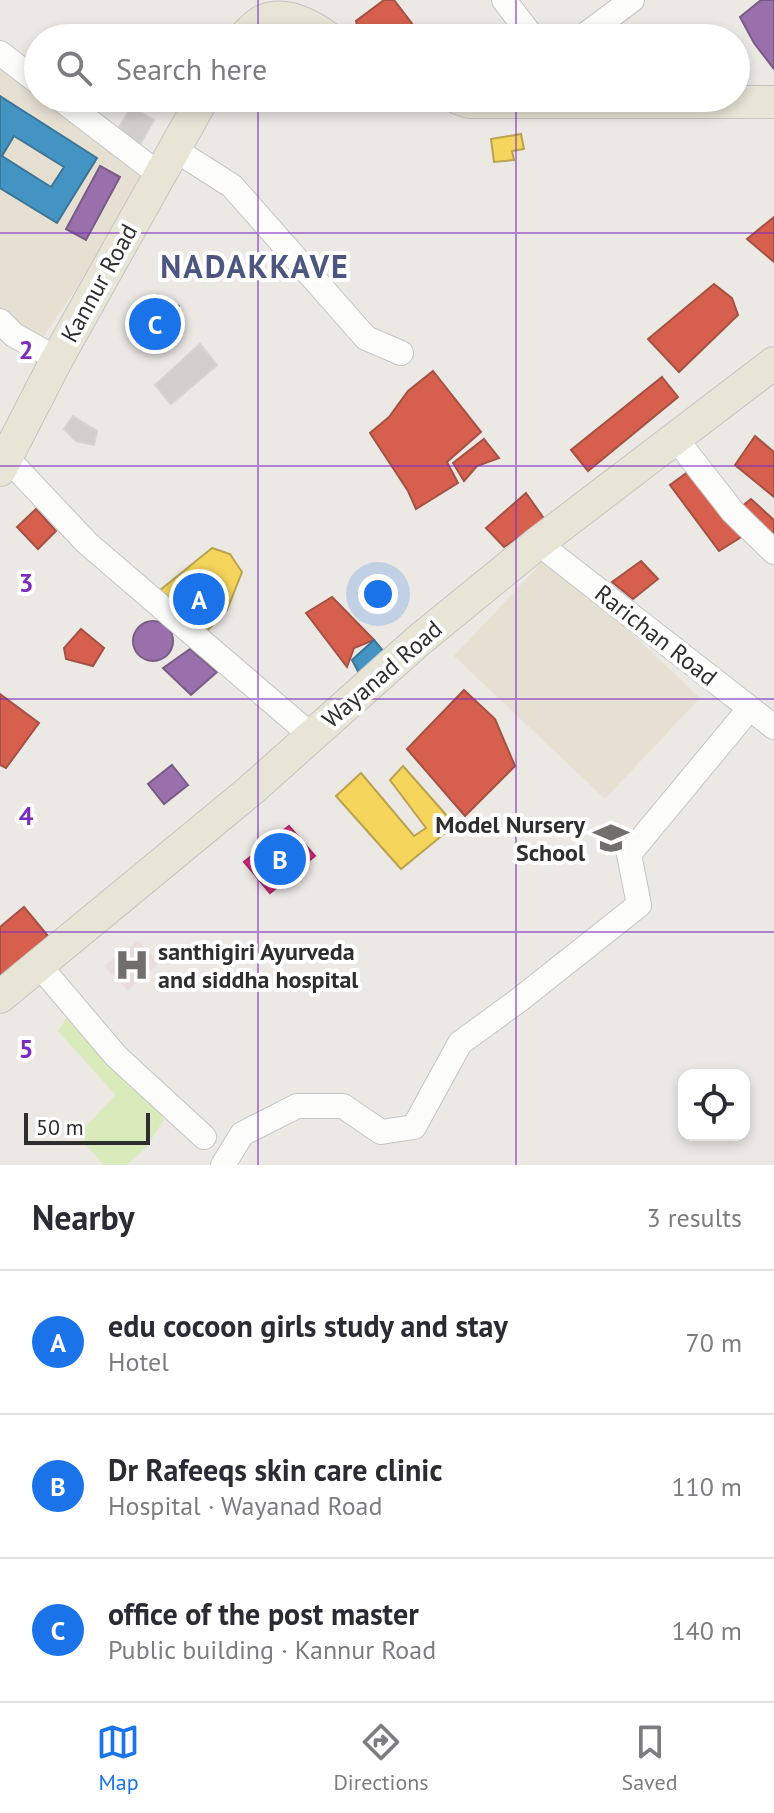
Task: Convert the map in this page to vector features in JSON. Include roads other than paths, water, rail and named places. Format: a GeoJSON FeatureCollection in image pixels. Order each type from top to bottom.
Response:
{"type":"FeatureCollection","features":[{"type":"Feature","properties":{"kind":"main road"},"geometry":{"type":"LineString","coordinates":[[243,24],[256,0]]}},
{"type":"Feature","properties":{"kind":"main road"},"geometry":{"type":"LineString","coordinates":[[310,0],[330,24]]}},
{"type":"Feature","properties":{"kind":"main road"},"geometry":{"type":"LineString","coordinates":[[259,24],[285,16],[303,24]]}},
{"type":"Feature","properties":{"kind":"main road"},"geometry":{"type":"LineString","coordinates":[[750,102],[774,102]]}},
{"type":"Feature","properties":{"kind":"main road","name":"Kannur Road"},"geometry":{"type":"LineString","coordinates":[[3,463],[57,359],[195,112]]}},
{"type":"Feature","properties":{"kind":"main road","name":"Wayanad Road"},"geometry":{"type":"LineString","coordinates":[[0,997],[251,790],[418,641],[538,543],[774,363]]}},
{"type":"Feature","properties":{"kind":"street"},"geometry":{"type":"LineString","coordinates":[[504,0],[522,24]]}},
{"type":"Feature","properties":{"kind":"street"},"geometry":{"type":"LineString","coordinates":[[600,24],[632,0]]}},
{"type":"Feature","properties":{"kind":"street"},"geometry":{"type":"LineString","coordinates":[[0,53],[24,71]]}},
{"type":"Feature","properties":{"kind":"street"},"geometry":{"type":"LineString","coordinates":[[83,112],[167,162],[232,186],[366,338],[401,353]]}},
{"type":"Feature","properties":{"kind":"street"},"geometry":{"type":"LineString","coordinates":[[0,321],[14,335],[57,359]]}},
{"type":"Feature","properties":{"kind":"street"},"geometry":{"type":"LineString","coordinates":[[676,439],[733,512],[774,552]]}},
{"type":"Feature","properties":{"kind":"street"},"geometry":{"type":"LineString","coordinates":[[3,463],[87,543],[312,736]]}},
{"type":"Feature","properties":{"kind":"street","name":"Rarichan Road"},"geometry":{"type":"LineString","coordinates":[[538,543],[774,727]]}},
{"type":"Feature","properties":{"kind":"street"},"geometry":{"type":"LineString","coordinates":[[223,1165],[242,1134],[297,1106],[343,1106],[381,1132],[414,1127],[460,1043],[639,905],[629,854],[750,708]]}},
{"type":"Feature","properties":{"kind":"street"},"geometry":{"type":"LineString","coordinates":[[38,964],[116,1056],[204,1137]]}},
{"type":"Feature","properties":{"kind":"place","name":"office of the post master"},"geometry":{"type":"Point","coordinates":[155,324]}},
{"type":"Feature","properties":{"kind":"place","name":"edu cocoon girls study and stay"},"geometry":{"type":"Point","coordinates":[199,599]}},
{"type":"Feature","properties":{"kind":"place","name":"Model Nursery School"},"geometry":{"type":"Point","coordinates":[611,838]}},
{"type":"Feature","properties":{"kind":"place","name":"Dr Rafeeqs skin care clinic"},"geometry":{"type":"Point","coordinates":[280,859]}},
{"type":"Feature","properties":{"kind":"place","name":"santhigiri Ayurveda and siddha hospital"},"geometry":{"type":"Point","coordinates":[132,965]}},
{"type":"Feature","properties":{"kind":"district","name":"NADAKKAVE"},"geometry":{"type":"Point","coordinates":[255,266]}}]}
